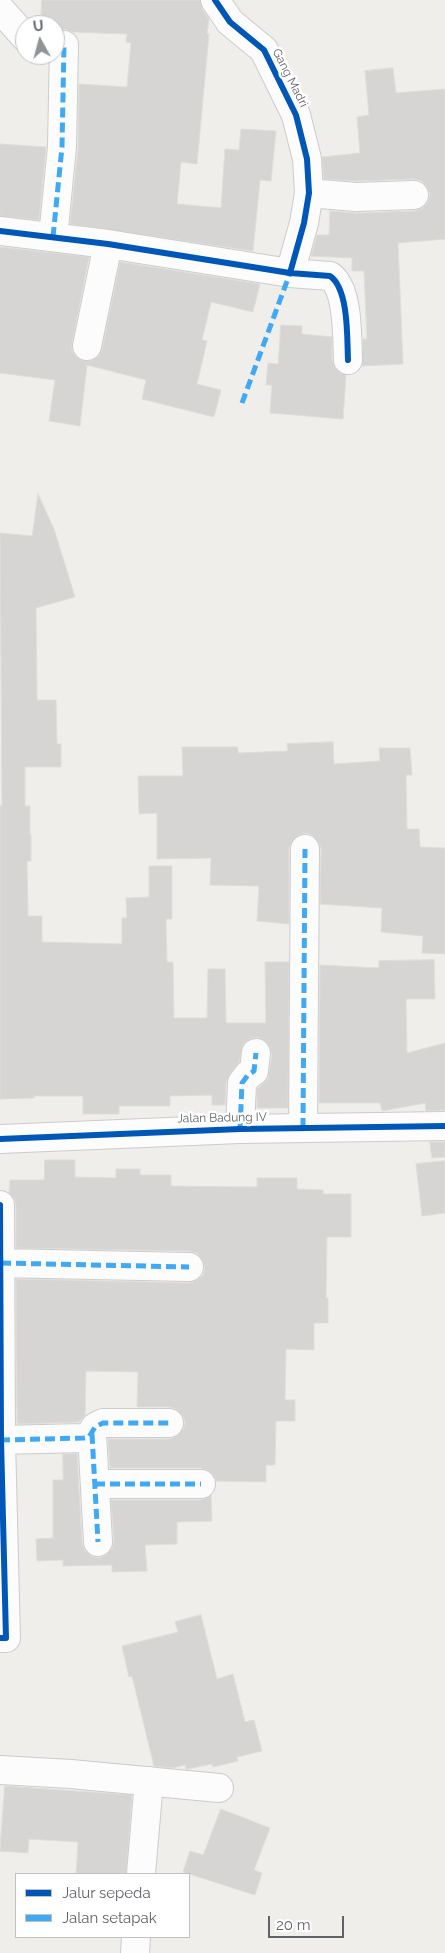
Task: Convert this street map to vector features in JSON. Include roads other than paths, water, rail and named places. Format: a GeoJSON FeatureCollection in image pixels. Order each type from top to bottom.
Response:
{"type":"FeatureCollection","features":[{"type":"Feature","properties":{"kind":"street","name":"Gang Madri"},"geometry":{"type":"LineString","coordinates":[[216,0],[230,22],[264,50],[296,115],[307,159],[309,193],[304,224],[278,270]]}},
{"type":"Feature","properties":{"kind":"street"},"geometry":{"type":"LineString","coordinates":[[0,10],[15,26]]}},
{"type":"Feature","properties":{"kind":"street"},"geometry":{"type":"LineString","coordinates":[[53,236],[62,147],[61,65]]}},
{"type":"Feature","properties":{"kind":"street"},"geometry":{"type":"LineString","coordinates":[[309,193],[356,197],[414,195]]}},
{"type":"Feature","properties":{"kind":"street"},"geometry":{"type":"LineString","coordinates":[[0,231],[53,236],[278,270],[323,274],[334,279],[340,290],[345,312],[348,360]]}},
{"type":"Feature","properties":{"kind":"street"},"geometry":{"type":"LineString","coordinates":[[87,346],[108,244]]}},
{"type":"Feature","properties":{"kind":"street"},"geometry":{"type":"LineString","coordinates":[[303,1128],[305,850]]}},
{"type":"Feature","properties":{"kind":"street"},"geometry":{"type":"LineString","coordinates":[[240,1129],[242,1083],[254,1071],[256,1053]]}},
{"type":"Feature","properties":{"kind":"street","name":"Jalan Badung IV"},"geometry":{"type":"LineString","coordinates":[[0,1139],[240,1129],[445,1126]]}},
{"type":"Feature","properties":{"kind":"street"},"geometry":{"type":"LineString","coordinates":[[0,1205],[0,1440],[6,1638],[0,1638]]}},
{"type":"Feature","properties":{"kind":"street"},"geometry":{"type":"LineString","coordinates":[[1,1263],[189,1267]]}},
{"type":"Feature","properties":{"kind":"street"},"geometry":{"type":"LineString","coordinates":[[98,1542],[92,1434],[95,1427],[103,1423],[168,1423]]}},
{"type":"Feature","properties":{"kind":"street"},"geometry":{"type":"LineString","coordinates":[[0,1440],[74,1439],[89,1437],[92,1434]]}},
{"type":"Feature","properties":{"kind":"street"},"geometry":{"type":"LineString","coordinates":[[95,1484],[201,1484]]}},
{"type":"Feature","properties":{"kind":"street"},"geometry":{"type":"LineString","coordinates":[[0,1770],[71,1774],[219,1788]]}},
{"type":"Feature","properties":{"kind":"street"},"geometry":{"type":"LineString","coordinates":[[141,1873],[149,1781]]}},
{"type":"Feature","properties":{"kind":"street"},"geometry":{"type":"LineString","coordinates":[[135,1953],[136,1938]]}}]}
